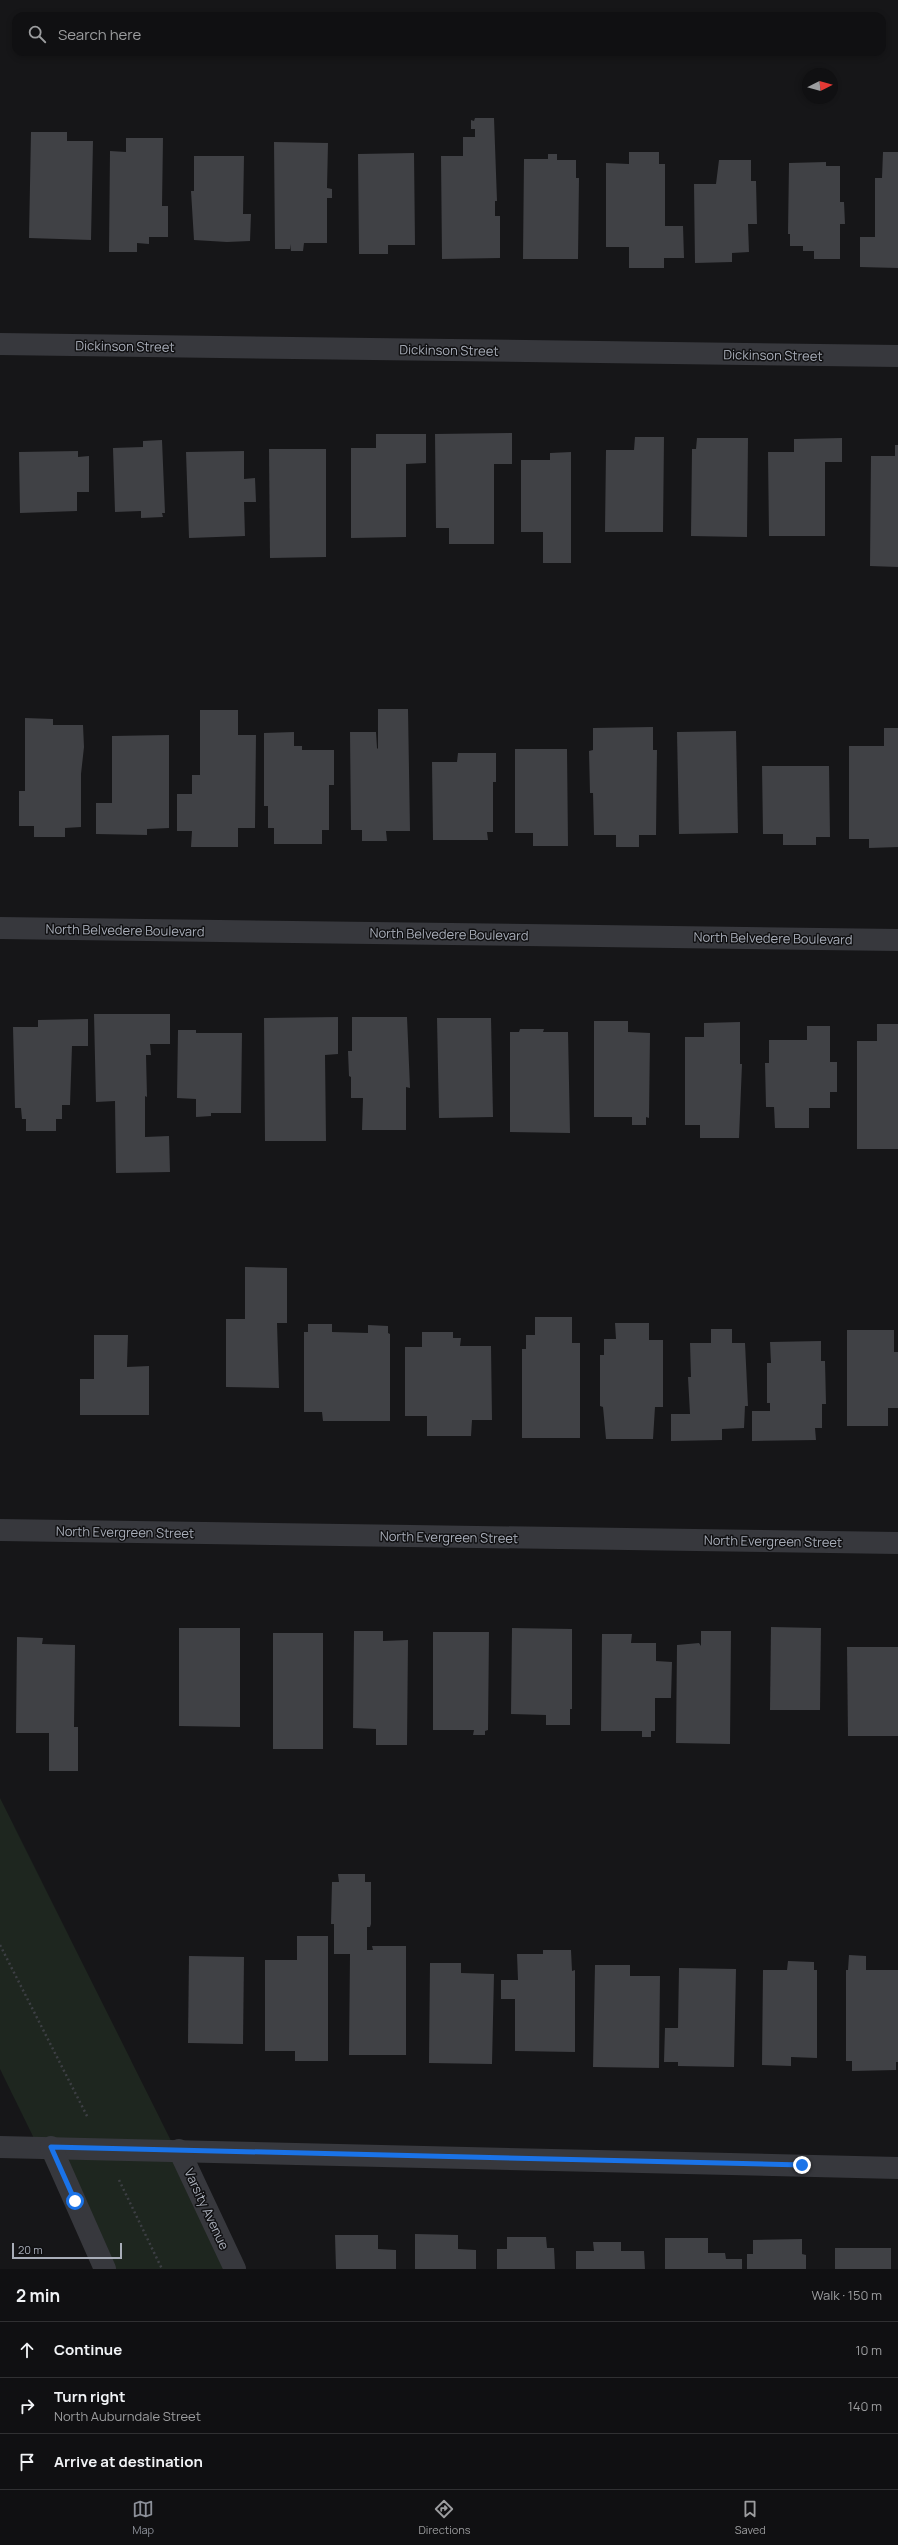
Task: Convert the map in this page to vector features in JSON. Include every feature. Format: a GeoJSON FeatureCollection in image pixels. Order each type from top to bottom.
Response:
{"type":"FeatureCollection","features":[{"type":"Feature","properties":{"kind":"street","name":"Dickinson Street"},"geometry":{"type":"LineString","coordinates":[[0,344],[898,356]]}},
{"type":"Feature","properties":{"kind":"street","name":"North Belvedere Boulevard"},"geometry":{"type":"LineString","coordinates":[[0,928],[898,940]]}},
{"type":"Feature","properties":{"kind":"street","name":"North Evergreen Street"},"geometry":{"type":"LineString","coordinates":[[0,1530],[898,1543]]}},
{"type":"Feature","properties":{"kind":"street"},"geometry":{"type":"LineString","coordinates":[[0,2146],[898,2168]]}},
{"type":"Feature","properties":{"kind":"street"},"geometry":{"type":"LineString","coordinates":[[51,2147],[105,2269]]}},
{"type":"Feature","properties":{"kind":"street","name":"Varsity Avenue"},"geometry":{"type":"LineString","coordinates":[[178,2150],[235,2269]]}},
{"type":"Feature","properties":{"kind":"path"},"geometry":{"type":"LineString","coordinates":[[0,1946],[88,2118]]}},
{"type":"Feature","properties":{"kind":"path"},"geometry":{"type":"LineString","coordinates":[[119,2180],[162,2269]]}},
{"type":"Feature","properties":{"kind":"shaded area"},"geometry":{"type":"Polygon","coordinates":[[[0,1798],[235,2269],[98,2269],[0,2069],[0,1798]]]}},
{"type":"Feature","properties":{"kind":"building"},"geometry":{"type":"Polygon","coordinates":[[[475,118],[494,118],[497,201],[495,201],[495,216],[500,216],[500,258],[442,259],[441,156],[463,156],[463,137],[475,137],[475,129],[471,129],[471,120],[474,121],[475,118]]]}},
{"type":"Feature","properties":{"kind":"building"},"geometry":{"type":"Polygon","coordinates":[[[31,132],[67,132],[67,141],[93,141],[91,240],[29,238],[31,132]]]}},
{"type":"Feature","properties":{"kind":"building"},"geometry":{"type":"Polygon","coordinates":[[[126,138],[163,138],[162,206],[168,206],[168,237],[149,237],[149,244],[137,243],[137,252],[109,252],[110,151],[126,152],[126,138]]]}},
{"type":"Feature","properties":{"kind":"building"},"geometry":{"type":"Polygon","coordinates":[[[274,142],[328,143],[327,188],[332,189],[332,198],[327,198],[327,243],[304,243],[303,251],[291,251],[290,244],[290,249],[275,249],[274,142]]]}},
{"type":"Feature","properties":{"kind":"building"},"geometry":{"type":"Polygon","coordinates":[[[629,152],[659,152],[659,164],[665,164],[665,226],[683,226],[684,258],[664,258],[664,268],[629,268],[629,247],[606,247],[606,163],[629,164],[629,152]]]}},
{"type":"Feature","properties":{"kind":"building"},"geometry":{"type":"Polygon","coordinates":[[[883,152],[898,152],[898,268],[860,267],[860,237],[875,237],[875,178],[882,178],[883,152]]]}},
{"type":"Feature","properties":{"kind":"building"},"geometry":{"type":"Polygon","coordinates":[[[414,153],[415,245],[388,245],[388,254],[359,254],[358,154],[414,153]]]}},
{"type":"Feature","properties":{"kind":"building"},"geometry":{"type":"Polygon","coordinates":[[[548,154],[557,154],[557,160],[576,160],[576,178],[579,178],[578,259],[523,259],[524,159],[548,159],[548,154]]]}},
{"type":"Feature","properties":{"kind":"building"},"geometry":{"type":"Polygon","coordinates":[[[194,156],[244,156],[243,214],[251,214],[250,241],[227,242],[194,240],[191,191],[194,191],[194,156]]]}},
{"type":"Feature","properties":{"kind":"building"},"geometry":{"type":"Polygon","coordinates":[[[719,160],[751,160],[751,181],[756,181],[757,224],[748,224],[749,252],[732,253],[732,262],[695,263],[694,184],[716,184],[719,160]]]}},
{"type":"Feature","properties":{"kind":"building"},"geometry":{"type":"Polygon","coordinates":[[[826,162],[826,166],[840,166],[840,202],[844,202],[845,224],[840,224],[840,259],[814,259],[814,251],[803,251],[803,246],[790,246],[790,234],[788,234],[789,163],[826,162]]]}},
{"type":"Feature","properties":{"kind":"building"},"geometry":{"type":"Polygon","coordinates":[[[512,433],[512,464],[494,464],[494,544],[449,544],[449,528],[436,528],[435,434],[512,433]]]}},
{"type":"Feature","properties":{"kind":"building"},"geometry":{"type":"Polygon","coordinates":[[[376,434],[426,434],[426,463],[406,464],[406,537],[351,538],[351,448],[376,448],[376,434]]]}},
{"type":"Feature","properties":{"kind":"building"},"geometry":{"type":"Polygon","coordinates":[[[635,437],[664,437],[663,532],[605,532],[606,450],[634,450],[635,437]]]}},
{"type":"Feature","properties":{"kind":"building"},"geometry":{"type":"Polygon","coordinates":[[[697,438],[748,438],[747,537],[691,536],[692,449],[696,449],[697,438]]]}},
{"type":"Feature","properties":{"kind":"building"},"geometry":{"type":"Polygon","coordinates":[[[842,438],[842,462],[825,462],[825,536],[769,536],[768,452],[794,452],[794,439],[842,438]]]}},
{"type":"Feature","properties":{"kind":"building"},"geometry":{"type":"Polygon","coordinates":[[[162,440],[165,513],[162,513],[163,517],[141,518],[141,511],[115,512],[113,448],[143,447],[143,441],[162,440]]]}},
{"type":"Feature","properties":{"kind":"building"},"geometry":{"type":"Polygon","coordinates":[[[895,445],[898,445],[898,567],[870,566],[871,456],[895,456],[895,445]]]}},
{"type":"Feature","properties":{"kind":"building"},"geometry":{"type":"Polygon","coordinates":[[[269,449],[326,449],[326,557],[270,558],[269,449]]]}},
{"type":"Feature","properties":{"kind":"building"},"geometry":{"type":"Polygon","coordinates":[[[78,451],[78,457],[89,456],[89,492],[77,492],[77,511],[20,513],[19,452],[78,451]]]}},
{"type":"Feature","properties":{"kind":"building"},"geometry":{"type":"Polygon","coordinates":[[[244,451],[244,479],[255,478],[256,502],[244,502],[245,536],[189,538],[186,452],[244,451]]]}},
{"type":"Feature","properties":{"kind":"building"},"geometry":{"type":"Polygon","coordinates":[[[571,452],[571,563],[543,563],[543,532],[521,532],[521,460],[550,460],[550,453],[571,452]]]}},
{"type":"Feature","properties":{"kind":"building"},"geometry":{"type":"Polygon","coordinates":[[[378,709],[408,709],[410,831],[386,831],[387,841],[362,841],[362,830],[351,830],[350,732],[376,732],[378,749],[378,709]]]}},
{"type":"Feature","properties":{"kind":"building"},"geometry":{"type":"Polygon","coordinates":[[[200,710],[238,710],[238,735],[256,735],[255,828],[238,828],[238,847],[191,847],[192,831],[177,831],[177,794],[192,794],[192,775],[200,775],[200,710]]]}},
{"type":"Feature","properties":{"kind":"building"},"geometry":{"type":"Polygon","coordinates":[[[25,718],[53,719],[53,725],[83,725],[84,747],[81,774],[81,827],[65,828],[65,837],[34,837],[34,826],[19,826],[19,791],[25,791],[25,718]]]}},
{"type":"Feature","properties":{"kind":"building"},"geometry":{"type":"Polygon","coordinates":[[[653,727],[653,750],[657,750],[656,835],[639,835],[639,847],[616,847],[616,835],[594,835],[593,793],[590,793],[589,751],[593,750],[593,728],[653,727]]]}},
{"type":"Feature","properties":{"kind":"building"},"geometry":{"type":"Polygon","coordinates":[[[884,728],[898,728],[898,847],[869,848],[869,839],[849,839],[849,746],[884,746],[884,728]]]}},
{"type":"Feature","properties":{"kind":"building"},"geometry":{"type":"Polygon","coordinates":[[[736,731],[738,833],[679,834],[677,732],[736,731]]]}},
{"type":"Feature","properties":{"kind":"building"},"geometry":{"type":"Polygon","coordinates":[[[294,732],[294,746],[302,746],[302,750],[334,750],[334,785],[329,785],[329,830],[322,830],[322,844],[274,844],[274,828],[268,828],[268,806],[264,806],[264,733],[294,732]]]}},
{"type":"Feature","properties":{"kind":"building"},"geometry":{"type":"Polygon","coordinates":[[[169,735],[169,828],[147,829],[147,835],[96,834],[96,803],[112,803],[112,736],[169,735]]]}},
{"type":"Feature","properties":{"kind":"building"},"geometry":{"type":"Polygon","coordinates":[[[515,749],[567,749],[568,846],[533,846],[533,833],[515,833],[515,749]]]}},
{"type":"Feature","properties":{"kind":"building"},"geometry":{"type":"Polygon","coordinates":[[[458,753],[496,753],[496,782],[493,782],[493,832],[487,832],[488,840],[433,840],[432,762],[457,762],[458,753]]]}},
{"type":"Feature","properties":{"kind":"building"},"geometry":{"type":"Polygon","coordinates":[[[762,766],[829,766],[830,837],[816,837],[816,845],[783,845],[783,834],[763,834],[762,766]]]}},
{"type":"Feature","properties":{"kind":"building"},"geometry":{"type":"Polygon","coordinates":[[[94,1014],[170,1014],[170,1044],[150,1044],[151,1055],[146,1055],[147,1097],[145,1096],[145,1137],[169,1136],[170,1172],[116,1173],[115,1101],[96,1102],[94,1014]]]}},
{"type":"Feature","properties":{"kind":"building"},"geometry":{"type":"Polygon","coordinates":[[[338,1017],[338,1054],[325,1055],[326,1141],[265,1141],[264,1018],[338,1017]]]}},
{"type":"Feature","properties":{"kind":"building"},"geometry":{"type":"Polygon","coordinates":[[[352,1017],[407,1017],[410,1088],[406,1087],[406,1130],[362,1130],[363,1098],[351,1098],[351,1077],[349,1076],[348,1051],[352,1051],[352,1017]]]}},
{"type":"Feature","properties":{"kind":"building"},"geometry":{"type":"Polygon","coordinates":[[[437,1018],[491,1018],[493,1117],[439,1118],[437,1018]]]}},
{"type":"Feature","properties":{"kind":"building"},"geometry":{"type":"Polygon","coordinates":[[[88,1019],[88,1046],[72,1046],[70,1105],[62,1105],[62,1119],[56,1119],[56,1131],[26,1131],[26,1119],[22,1119],[21,1108],[15,1108],[13,1027],[38,1027],[38,1020],[88,1019]]]}},
{"type":"Feature","properties":{"kind":"building"},"geometry":{"type":"Polygon","coordinates":[[[594,1021],[628,1021],[628,1032],[650,1033],[649,1118],[646,1117],[646,1125],[632,1125],[632,1117],[594,1117],[594,1021]]]}},
{"type":"Feature","properties":{"kind":"building"},"geometry":{"type":"Polygon","coordinates":[[[740,1022],[740,1064],[742,1064],[739,1138],[700,1138],[700,1125],[685,1125],[685,1037],[704,1037],[704,1023],[740,1022]]]}},
{"type":"Feature","properties":{"kind":"building"},"geometry":{"type":"Polygon","coordinates":[[[877,1024],[898,1024],[898,1149],[857,1149],[857,1041],[877,1041],[877,1024]]]}},
{"type":"Feature","properties":{"kind":"building"},"geometry":{"type":"Polygon","coordinates":[[[807,1026],[830,1026],[830,1062],[837,1062],[837,1092],[830,1092],[830,1108],[809,1108],[809,1128],[775,1128],[774,1107],[766,1107],[765,1063],[769,1063],[769,1040],[807,1040],[807,1026]]]}},
{"type":"Feature","properties":{"kind":"building"},"geometry":{"type":"Polygon","coordinates":[[[520,1029],[544,1029],[543,1032],[568,1032],[570,1133],[510,1132],[510,1032],[519,1032],[520,1029]]]}},
{"type":"Feature","properties":{"kind":"building"},"geometry":{"type":"Polygon","coordinates":[[[178,1030],[196,1030],[196,1033],[242,1033],[241,1113],[211,1113],[211,1116],[196,1117],[196,1099],[177,1098],[178,1030]]]}},
{"type":"Feature","properties":{"kind":"building"},"geometry":{"type":"Polygon","coordinates":[[[245,1267],[287,1268],[287,1323],[277,1323],[279,1388],[226,1387],[226,1319],[245,1319],[245,1267]]]}},
{"type":"Feature","properties":{"kind":"building"},"geometry":{"type":"Polygon","coordinates":[[[535,1317],[572,1317],[572,1343],[580,1343],[580,1438],[522,1438],[522,1349],[526,1349],[526,1335],[535,1335],[535,1317]]]}},
{"type":"Feature","properties":{"kind":"building"},"geometry":{"type":"Polygon","coordinates":[[[615,1323],[649,1323],[649,1340],[663,1340],[663,1407],[655,1407],[653,1439],[606,1439],[603,1407],[600,1406],[600,1355],[604,1355],[604,1339],[616,1339],[615,1323]]]}},
{"type":"Feature","properties":{"kind":"building"},"geometry":{"type":"Polygon","coordinates":[[[308,1324],[332,1324],[332,1332],[368,1333],[368,1325],[388,1326],[388,1333],[390,1334],[390,1421],[323,1421],[322,1412],[304,1412],[304,1332],[308,1332],[308,1324]]]}},
{"type":"Feature","properties":{"kind":"building"},"geometry":{"type":"Polygon","coordinates":[[[711,1329],[732,1329],[732,1343],[745,1343],[748,1406],[745,1406],[744,1428],[722,1429],[722,1440],[671,1441],[671,1414],[690,1414],[688,1377],[691,1377],[690,1343],[711,1343],[711,1329]]]}},
{"type":"Feature","properties":{"kind":"building"},"geometry":{"type":"Polygon","coordinates":[[[847,1330],[894,1330],[894,1352],[898,1352],[898,1408],[888,1408],[888,1426],[847,1426],[847,1330]]]}},
{"type":"Feature","properties":{"kind":"building"},"geometry":{"type":"Polygon","coordinates":[[[422,1332],[453,1332],[453,1338],[461,1338],[460,1346],[491,1346],[492,1420],[472,1420],[471,1436],[427,1436],[427,1416],[405,1416],[405,1347],[422,1347],[422,1332]]]}},
{"type":"Feature","properties":{"kind":"building"},"geometry":{"type":"Polygon","coordinates":[[[94,1335],[128,1335],[127,1367],[149,1366],[149,1415],[80,1415],[80,1379],[94,1379],[94,1335]]]}},
{"type":"Feature","properties":{"kind":"building"},"geometry":{"type":"Polygon","coordinates":[[[821,1341],[821,1361],[825,1361],[826,1404],[822,1404],[822,1428],[815,1428],[816,1440],[752,1441],[752,1411],[770,1411],[770,1403],[767,1403],[767,1363],[771,1363],[770,1342],[821,1341]]]}},
{"type":"Feature","properties":{"kind":"building"},"geometry":{"type":"Polygon","coordinates":[[[771,1627],[821,1628],[820,1710],[770,1710],[771,1627]]]}},
{"type":"Feature","properties":{"kind":"building"},"geometry":{"type":"Polygon","coordinates":[[[179,1628],[240,1628],[240,1727],[179,1726],[179,1628]]]}},
{"type":"Feature","properties":{"kind":"building"},"geometry":{"type":"Polygon","coordinates":[[[512,1628],[572,1629],[572,1709],[570,1709],[570,1725],[546,1725],[546,1715],[511,1714],[512,1628]]]}},
{"type":"Feature","properties":{"kind":"building"},"geometry":{"type":"Polygon","coordinates":[[[354,1631],[383,1631],[383,1641],[408,1640],[407,1745],[376,1745],[376,1729],[353,1728],[354,1631]]]}},
{"type":"Feature","properties":{"kind":"building"},"geometry":{"type":"Polygon","coordinates":[[[701,1631],[731,1631],[730,1744],[676,1743],[677,1645],[699,1643],[701,1646],[701,1631]]]}},
{"type":"Feature","properties":{"kind":"building"},"geometry":{"type":"Polygon","coordinates":[[[433,1632],[489,1632],[488,1730],[485,1731],[485,1735],[473,1735],[474,1730],[433,1730],[433,1632]]]}},
{"type":"Feature","properties":{"kind":"building"},"geometry":{"type":"Polygon","coordinates":[[[273,1633],[323,1633],[323,1749],[273,1749],[273,1633]]]}},
{"type":"Feature","properties":{"kind":"building"},"geometry":{"type":"Polygon","coordinates":[[[602,1634],[632,1634],[631,1643],[656,1643],[656,1661],[672,1662],[671,1698],[655,1698],[655,1731],[651,1731],[651,1737],[642,1737],[642,1731],[601,1731],[602,1634]]]}},
{"type":"Feature","properties":{"kind":"building"},"geometry":{"type":"Polygon","coordinates":[[[17,1637],[43,1638],[42,1644],[75,1645],[74,1727],[78,1727],[78,1771],[49,1771],[49,1733],[16,1733],[17,1637]]]}},
{"type":"Feature","properties":{"kind":"building"},"geometry":{"type":"Polygon","coordinates":[[[847,1647],[898,1647],[898,1736],[848,1736],[847,1647]]]}},
{"type":"Feature","properties":{"kind":"building"},"geometry":{"type":"Polygon","coordinates":[[[338,1874],[365,1874],[365,1882],[371,1882],[371,1924],[370,1927],[367,1927],[367,1950],[373,1950],[372,1946],[406,1946],[406,2055],[349,2055],[350,1954],[334,1954],[334,1924],[331,1924],[332,1882],[339,1882],[338,1874]]]}},
{"type":"Feature","properties":{"kind":"building"},"geometry":{"type":"Polygon","coordinates":[[[297,1936],[328,1936],[328,2061],[295,2061],[295,2051],[265,2051],[265,1960],[297,1960],[297,1936]]]}},
{"type":"Feature","properties":{"kind":"building"},"geometry":{"type":"Polygon","coordinates":[[[543,1950],[571,1950],[572,1971],[575,1970],[575,2052],[515,2051],[515,1999],[501,1999],[501,1980],[518,1980],[517,1954],[543,1954],[543,1950]]]}},
{"type":"Feature","properties":{"kind":"building"},"geometry":{"type":"Polygon","coordinates":[[[849,1955],[866,1956],[866,1970],[898,1970],[898,2062],[896,2062],[896,2070],[852,2071],[852,2061],[846,2061],[846,1970],[848,1970],[849,1955]]]}},
{"type":"Feature","properties":{"kind":"building"},"geometry":{"type":"Polygon","coordinates":[[[189,1956],[244,1957],[243,2044],[188,2043],[189,1956]]]}},
{"type":"Feature","properties":{"kind":"building"},"geometry":{"type":"Polygon","coordinates":[[[788,1961],[814,1962],[814,1970],[817,1970],[817,2058],[791,2057],[791,2066],[762,2065],[763,1970],[787,1970],[788,1961]]]}},
{"type":"Feature","properties":{"kind":"building"},"geometry":{"type":"Polygon","coordinates":[[[430,1963],[461,1963],[461,1973],[494,1974],[492,2064],[429,2063],[430,1963]]]}},
{"type":"Feature","properties":{"kind":"building"},"geometry":{"type":"Polygon","coordinates":[[[595,1965],[630,1965],[630,1976],[660,1976],[659,2068],[593,2067],[595,1965]]]}},
{"type":"Feature","properties":{"kind":"building"},"geometry":{"type":"Polygon","coordinates":[[[679,1968],[736,1969],[734,2067],[678,2066],[678,2062],[664,2062],[665,2028],[678,2028],[679,1968]]]}},
{"type":"Feature","properties":{"kind":"building"},"geometry":{"type":"Polygon","coordinates":[[[415,2234],[458,2235],[458,2249],[476,2250],[476,2269],[415,2269],[415,2234]]]}},
{"type":"Feature","properties":{"kind":"building"},"geometry":{"type":"Polygon","coordinates":[[[335,2235],[378,2235],[378,2249],[396,2250],[396,2269],[336,2269],[335,2235]]]}},
{"type":"Feature","properties":{"kind":"building"},"geometry":{"type":"Polygon","coordinates":[[[507,2237],[546,2237],[547,2248],[554,2248],[555,2269],[497,2269],[497,2249],[507,2249],[507,2237]]]}},
{"type":"Feature","properties":{"kind":"building"},"geometry":{"type":"Polygon","coordinates":[[[665,2238],[708,2238],[708,2253],[725,2253],[726,2259],[742,2259],[742,2269],[665,2269],[665,2238]]]}},
{"type":"Feature","properties":{"kind":"building"},"geometry":{"type":"Polygon","coordinates":[[[802,2239],[802,2254],[806,2255],[806,2269],[747,2269],[747,2254],[753,2254],[753,2240],[802,2239]]]}},
{"type":"Feature","properties":{"kind":"building"},"geometry":{"type":"Polygon","coordinates":[[[593,2242],[621,2242],[621,2251],[644,2251],[645,2269],[576,2269],[576,2251],[594,2251],[593,2242]]]}},
{"type":"Feature","properties":{"kind":"building"},"geometry":{"type":"Polygon","coordinates":[[[835,2248],[891,2248],[891,2269],[835,2269],[835,2248]]]}},
{"type":"Feature","properties":{"kind":"route"},"geometry":{"type":"LineString","coordinates":[[75,2201],[51,2147],[802,2165]]}}]}
